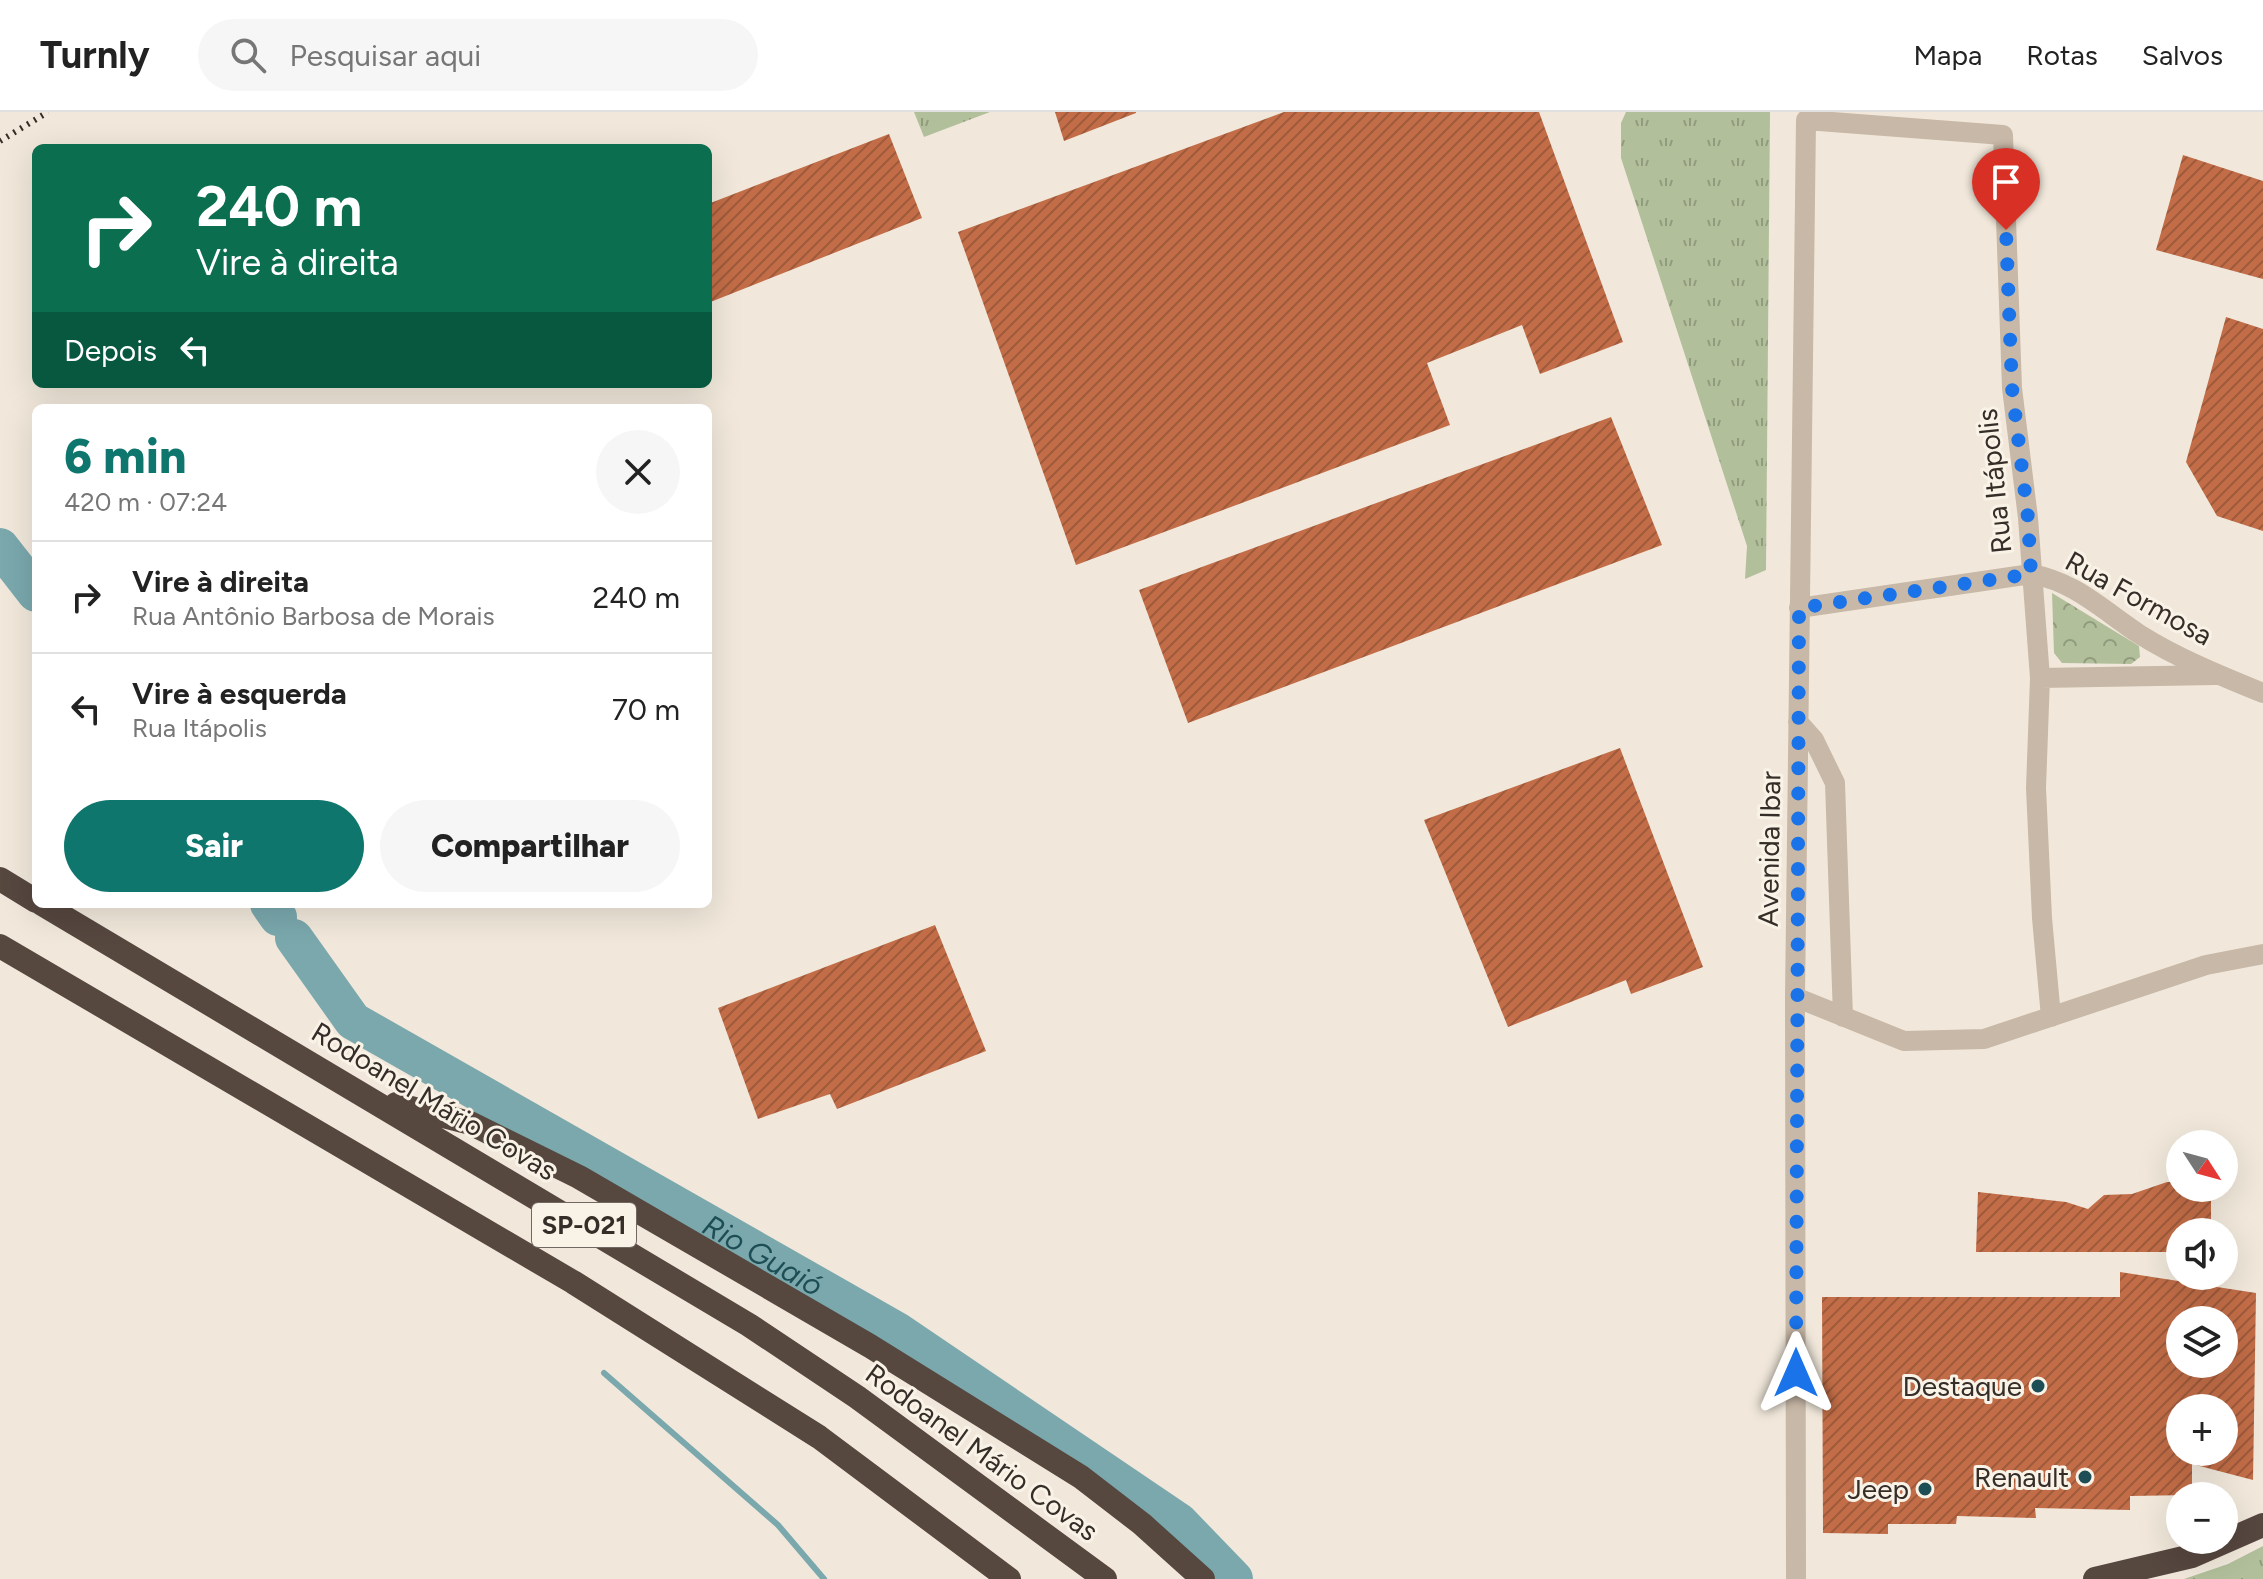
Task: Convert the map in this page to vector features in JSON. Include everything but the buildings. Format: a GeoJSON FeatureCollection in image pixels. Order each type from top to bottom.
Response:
{"type":"FeatureCollection","features":[{"type":"Feature","properties":{"kind":"highway"},"geometry":{"type":"LineString","coordinates":[[0,879],[32,899]]}},
{"type":"Feature","properties":{"kind":"highway","name":"Rodoanel Mário Covas"},"geometry":{"type":"LineString","coordinates":[[49,908],[376,1100],[749,1325],[857,1397],[1105,1579]]}},
{"type":"Feature","properties":{"kind":"highway","name":"SP-021"},"geometry":{"type":"LineString","coordinates":[[0,946],[573,1282],[819,1437],[1009,1579]]}},
{"type":"Feature","properties":{"kind":"highway"},"geometry":{"type":"LineString","coordinates":[[376,1100],[470,1123],[672,1227],[1081,1477],[1142,1524],[1203,1579]]}},
{"type":"Feature","properties":{"kind":"highway"},"geometry":{"type":"LineString","coordinates":[[2095,1579],[2192,1556],[2263,1525]]}},
{"type":"Feature","properties":{"kind":"street","name":"Rua Itápolis"},"geometry":{"type":"LineString","coordinates":[[1806,120],[2003,135],[2012,388],[2028,518],[2040,678],[2036,788],[2042,918],[2051,1017]]}},
{"type":"Feature","properties":{"kind":"street","name":"Avenida Ibar"},"geometry":{"type":"LineString","coordinates":[[1796,1579],[1795,997],[1806,120]]}},
{"type":"Feature","properties":{"kind":"street"},"geometry":{"type":"LineString","coordinates":[[1799,608],[2031,574]]}},
{"type":"Feature","properties":{"kind":"street","name":"Rua Formosa"},"geometry":{"type":"LineString","coordinates":[[2031,574],[2061,582],[2141,635],[2218,675],[2263,693]]}},
{"type":"Feature","properties":{"kind":"street","name":"Rua Formosa"},"geometry":{"type":"LineString","coordinates":[[2040,678],[2218,675]]}},
{"type":"Feature","properties":{"kind":"street"},"geometry":{"type":"LineString","coordinates":[[1798,722],[1814,740],[1835,783],[1843,1017]]}},
{"type":"Feature","properties":{"kind":"street"},"geometry":{"type":"LineString","coordinates":[[1795,997],[1904,1041],[1924,1043],[1984,1039],[2206,965],[2263,954]]}},
{"type":"Feature","properties":{"kind":"green space"},"geometry":{"type":"Polygon","coordinates":[[[914,112],[990,112],[924,137],[914,112]]]}},
{"type":"Feature","properties":{"kind":"green space"},"geometry":{"type":"Polygon","coordinates":[[[1626,112],[1770,112],[1766,570],[1745,579],[1747,546],[1621,158],[1621,123],[1626,112]]]}},
{"type":"Feature","properties":{"kind":"green space"},"geometry":{"type":"Polygon","coordinates":[[[2052,593],[2139,646],[2140,657],[2131,664],[2062,663],[2054,653],[2052,593]]]}},
{"type":"Feature","properties":{"kind":"green space"},"geometry":{"type":"Polygon","coordinates":[[[2263,1546],[2263,1579],[2184,1579],[2228,1564],[2263,1546]]]}},
{"type":"Feature","properties":{"kind":"waterway","name":"Rio Guaió"},"geometry":{"type":"LineString","coordinates":[[0,547],[32,588]]}},
{"type":"Feature","properties":{"kind":"waterway","name":"Rio Guaió"},"geometry":{"type":"LineString","coordinates":[[272,908],[278,917]]}},
{"type":"Feature","properties":{"kind":"waterway","name":"Rio Guaió"},"geometry":{"type":"LineString","coordinates":[[294,938],[353,1021],[897,1331],[1179,1522],[1234,1579]]}},
{"type":"Feature","properties":{"kind":"waterway"},"geometry":{"type":"LineString","coordinates":[[604,1373],[778,1525],[824,1579]]}},
{"type":"Feature","properties":{"kind":"railway"},"geometry":{"type":"LineString","coordinates":[[0,141],[48,112]]}},
{"type":"Feature","properties":{"kind":"place","name":"Destaque"},"geometry":{"type":"Point","coordinates":[2038,1386]}},
{"type":"Feature","properties":{"kind":"place","name":"Renault"},"geometry":{"type":"Point","coordinates":[2085,1477]}},
{"type":"Feature","properties":{"kind":"place","name":"Jeep"},"geometry":{"type":"Point","coordinates":[1925,1489]}},
{"type":"Feature","properties":{"kind":"route"},"geometry":{"type":"LineString","coordinates":[[1796,1373],[1795,997],[1799,608],[2031,574],[2028,518],[2012,388],[2006,230]]}}]}
